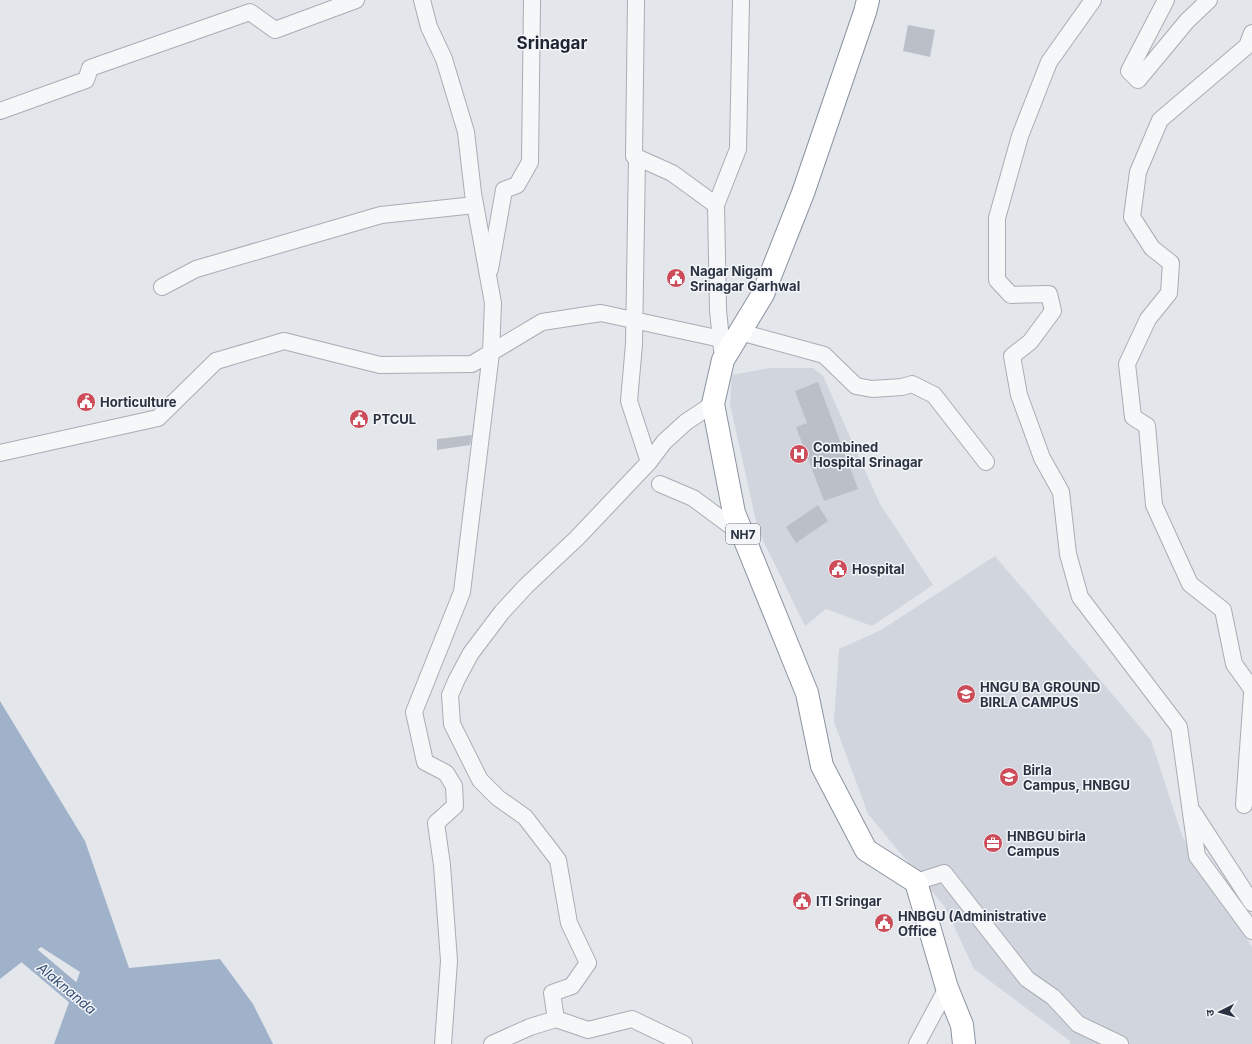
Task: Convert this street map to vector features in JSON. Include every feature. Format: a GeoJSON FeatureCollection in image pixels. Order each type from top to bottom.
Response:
{"type":"FeatureCollection","features":[{"type":"Feature","properties":{"kind":"highway","name":"NH7"},"geometry":{"type":"LineString","coordinates":[[868,0],[803,193],[763,294],[728,344],[713,404],[734,512],[807,693],[822,766],[866,850],[916,882]]}},
{"type":"Feature","properties":{"kind":"highway"},"geometry":{"type":"LineString","coordinates":[[916,882],[947,988],[962,1025],[964,1044]]}},
{"type":"Feature","properties":{"kind":"street"},"geometry":{"type":"LineString","coordinates":[[0,111],[86,80],[90,68],[250,12],[275,30],[356,0]]}},
{"type":"Feature","properties":{"kind":"street"},"geometry":{"type":"LineString","coordinates":[[422,0],[430,27],[444,59],[466,132],[475,205],[492,303],[491,353],[462,592],[414,712],[426,762],[446,773],[454,786],[455,806],[436,823],[442,865],[449,961],[443,1044]]}},
{"type":"Feature","properties":{"kind":"street"},"geometry":{"type":"LineString","coordinates":[[488,280],[504,190],[517,185],[530,162],[532,0]]}},
{"type":"Feature","properties":{"kind":"street"},"geometry":{"type":"LineString","coordinates":[[636,0],[634,156],[672,173],[716,205]]}},
{"type":"Feature","properties":{"kind":"street"},"geometry":{"type":"LineString","coordinates":[[728,344],[718,310],[716,205],[738,149],[741,0]]}},
{"type":"Feature","properties":{"kind":"street"},"geometry":{"type":"LineString","coordinates":[[1093,0],[1049,62],[1020,136],[997,218],[997,280],[1011,295],[1049,294],[1053,311],[1030,342],[1012,356],[1019,395],[1042,458],[1061,492],[1068,554],[1080,597],[1179,727],[1198,856],[1252,931]]}},
{"type":"Feature","properties":{"kind":"street"},"geometry":{"type":"LineString","coordinates":[[1166,0],[1129,71],[1138,80],[1187,22],[1209,0]]}},
{"type":"Feature","properties":{"kind":"street"},"geometry":{"type":"LineString","coordinates":[[1251,35],[1246,46],[1160,120],[1138,172],[1132,217],[1152,248],[1171,263],[1169,293],[1148,319],[1127,364],[1133,417],[1147,426],[1154,505],[1190,584],[1223,610],[1234,664],[1252,689]]}},
{"type":"Feature","properties":{"kind":"street"},"geometry":{"type":"LineString","coordinates":[[637,158],[635,321],[629,401],[649,462]]}},
{"type":"Feature","properties":{"kind":"street"},"geometry":{"type":"LineString","coordinates":[[162,287],[196,270],[381,215],[475,205]]}},
{"type":"Feature","properties":{"kind":"street"},"geometry":{"type":"LineString","coordinates":[[0,453],[158,418],[216,361],[284,341],[380,365],[472,364],[542,322],[601,314],[728,344],[824,355],[856,386],[887,388],[902,387],[912,384],[934,395],[986,462]]}},
{"type":"Feature","properties":{"kind":"street"},"geometry":{"type":"LineString","coordinates":[[556,1019],[552,993],[572,986],[588,963],[569,923],[558,860],[524,817],[498,798],[480,780],[452,724],[450,695],[466,662],[502,612],[526,586],[577,538],[649,462],[664,442],[686,422],[713,404]]}},
{"type":"Feature","properties":{"kind":"street"},"geometry":{"type":"LineString","coordinates":[[660,484],[692,498],[744,536]]}},
{"type":"Feature","properties":{"kind":"street"},"geometry":{"type":"LineString","coordinates":[[1244,805],[1252,694]]}},
{"type":"Feature","properties":{"kind":"street"},"geometry":{"type":"LineString","coordinates":[[1190,806],[1252,903]]}},
{"type":"Feature","properties":{"kind":"street"},"geometry":{"type":"LineString","coordinates":[[916,882],[944,873],[1027,979],[1053,996],[1078,1024],[1120,1044]]}},
{"type":"Feature","properties":{"kind":"street"},"geometry":{"type":"LineString","coordinates":[[918,1044],[947,988]]}},
{"type":"Feature","properties":{"kind":"street"},"geometry":{"type":"LineString","coordinates":[[492,1044],[523,1037],[556,1019],[588,1030],[632,1019],[684,1044]]}},
{"type":"Feature","properties":{"kind":"shaded area","name":"Combined Hospital Srinagar"},"geometry":{"type":"Polygon","coordinates":[[[770,368],[813,368],[823,376],[880,504],[933,585],[872,626],[826,609],[805,626],[758,530],[730,404],[732,375],[770,368]]]}},
{"type":"Feature","properties":{"kind":"shaded area","name":"Birla Campus, HNBGU"},"geometry":{"type":"Polygon","coordinates":[[[995,556],[1151,740],[1182,836],[1252,947],[1252,1044],[1070,1044],[1070,1041],[974,969],[945,907],[868,814],[834,722],[839,649],[881,630],[995,556]]]}},
{"type":"Feature","properties":{"kind":"water"},"geometry":{"type":"Polygon","coordinates":[[[0,701],[85,841],[129,968],[220,959],[253,1004],[273,1044],[54,1044],[80,972],[41,947],[0,979],[0,701]]]}},
{"type":"Feature","properties":{"kind":"building"},"geometry":{"type":"Polygon","coordinates":[[[908,25],[935,30],[930,57],[903,51],[908,25]]]}},
{"type":"Feature","properties":{"kind":"building"},"geometry":{"type":"Polygon","coordinates":[[[818,382],[858,489],[824,501],[796,427],[807,423],[795,391],[818,382]]]}},
{"type":"Feature","properties":{"kind":"building"},"geometry":{"type":"Polygon","coordinates":[[[472,435],[470,445],[437,450],[437,439],[472,435]]]}},
{"type":"Feature","properties":{"kind":"building"},"geometry":{"type":"Polygon","coordinates":[[[818,505],[828,521],[796,543],[786,527],[818,505]]]}},
{"type":"Feature","properties":{"kind":"waterway","name":"Alaknanda"},"geometry":{"type":"LineString","coordinates":[[0,931],[134,1044]]}},
{"type":"Feature","properties":{"kind":"place","name":"Nagar Nigam Srinagar Garhwal"},"geometry":{"type":"Point","coordinates":[676,278]}},
{"type":"Feature","properties":{"kind":"place","name":"Horticulture"},"geometry":{"type":"Point","coordinates":[86,402]}},
{"type":"Feature","properties":{"kind":"place","name":"PTCUL"},"geometry":{"type":"Point","coordinates":[359,419]}},
{"type":"Feature","properties":{"kind":"place","name":"Combined Hospital Srinagar"},"geometry":{"type":"Point","coordinates":[799,454]}},
{"type":"Feature","properties":{"kind":"place","name":"Hospital"},"geometry":{"type":"Point","coordinates":[838,569]}},
{"type":"Feature","properties":{"kind":"place","name":"HNGU BA GROUND BIRLA CAMPUS"},"geometry":{"type":"Point","coordinates":[966,694]}},
{"type":"Feature","properties":{"kind":"place","name":"Birla Campus, HNBGU"},"geometry":{"type":"Point","coordinates":[1009,777]}},
{"type":"Feature","properties":{"kind":"place","name":"HNBGU birla Campus"},"geometry":{"type":"Point","coordinates":[993,843]}},
{"type":"Feature","properties":{"kind":"place","name":"ITI Sringar"},"geometry":{"type":"Point","coordinates":[802,901]}},
{"type":"Feature","properties":{"kind":"place","name":"HNBGU (Administrative Office"},"geometry":{"type":"Point","coordinates":[884,923]}},
{"type":"Feature","properties":{"kind":"district","name":"Srinagar"},"geometry":{"type":"Point","coordinates":[552,43]}}]}
